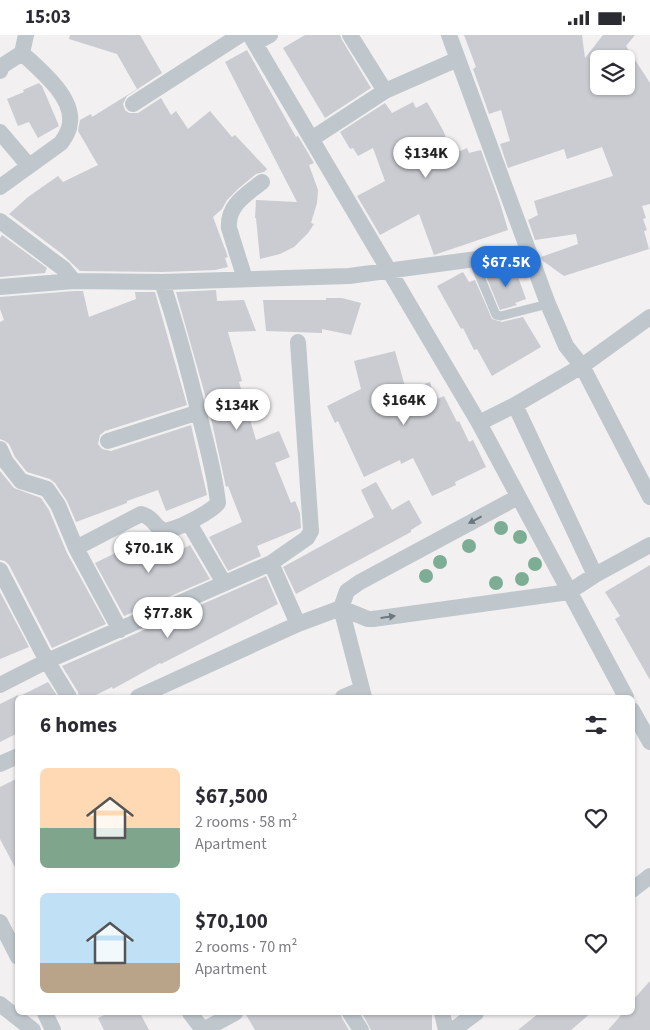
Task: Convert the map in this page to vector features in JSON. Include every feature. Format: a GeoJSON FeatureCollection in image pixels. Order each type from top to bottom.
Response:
{"type":"FeatureCollection","features":[{"type":"Feature","properties":{"kind":"street"},"geometry":{"type":"LineString","coordinates":[[0,71],[2,66],[22,53],[26,35]]}},
{"type":"Feature","properties":{"kind":"street"},"geometry":{"type":"LineString","coordinates":[[133,105],[240,35]]}},
{"type":"Feature","properties":{"kind":"street"},"geometry":{"type":"LineString","coordinates":[[270,35],[253,39],[479,423],[625,695]]}},
{"type":"Feature","properties":{"kind":"street"},"geometry":{"type":"LineString","coordinates":[[350,35],[385,91]]}},
{"type":"Feature","properties":{"kind":"street"},"geometry":{"type":"LineString","coordinates":[[449,35],[548,305],[566,347],[582,366],[650,497]]}},
{"type":"Feature","properties":{"kind":"street"},"geometry":{"type":"LineString","coordinates":[[0,187],[61,143],[67,133],[70,122],[69,109],[62,95],[42,71],[22,53]]}},
{"type":"Feature","properties":{"kind":"street"},"geometry":{"type":"LineString","coordinates":[[313,138],[385,91],[458,59]]}},
{"type":"Feature","properties":{"kind":"street"},"geometry":{"type":"LineString","coordinates":[[0,76],[0,83]]}},
{"type":"Feature","properties":{"kind":"street"},"geometry":{"type":"LineString","coordinates":[[0,132],[29,166]]}},
{"type":"Feature","properties":{"kind":"street"},"geometry":{"type":"LineString","coordinates":[[245,279],[228,220],[235,204],[262,182]]}},
{"type":"Feature","properties":{"kind":"street"},"geometry":{"type":"LineString","coordinates":[[0,221],[64,269],[74,281]]}},
{"type":"Feature","properties":{"kind":"street"},"geometry":{"type":"LineString","coordinates":[[0,287],[74,281],[162,282],[349,276],[529,252]]}},
{"type":"Feature","properties":{"kind":"street"},"geometry":{"type":"LineString","coordinates":[[76,548],[141,515],[147,515],[164,530],[189,523],[217,506],[217,486],[199,412],[179,334],[162,282]]}},
{"type":"Feature","properties":{"kind":"street"},"geometry":{"type":"LineString","coordinates":[[479,423],[515,405],[582,366],[650,317]]}},
{"type":"Feature","properties":{"kind":"street"},"geometry":{"type":"LineString","coordinates":[[0,685],[48,661],[271,563],[307,538],[311,531],[298,342]]}},
{"type":"Feature","properties":{"kind":"street"},"geometry":{"type":"LineString","coordinates":[[515,405],[595,575]]}},
{"type":"Feature","properties":{"kind":"street"},"geometry":{"type":"LineString","coordinates":[[108,441],[199,412]]}},
{"type":"Feature","properties":{"kind":"street"},"geometry":{"type":"LineString","coordinates":[[0,449],[6,461],[21,481],[47,489],[58,505],[76,548],[120,630]]}},
{"type":"Feature","properties":{"kind":"street"},"geometry":{"type":"LineString","coordinates":[[363,693],[342,608],[347,591],[360,582],[518,497]]}},
{"type":"Feature","properties":{"kind":"street"},"geometry":{"type":"LineString","coordinates":[[189,523],[224,583]]}},
{"type":"Feature","properties":{"kind":"street"},"geometry":{"type":"LineString","coordinates":[[147,695],[161,692],[298,624],[342,608],[368,619],[373,619],[570,592],[595,575],[650,545]]}},
{"type":"Feature","properties":{"kind":"street"},"geometry":{"type":"LineString","coordinates":[[271,563],[298,624]]}},
{"type":"Feature","properties":{"kind":"street"},"geometry":{"type":"LineString","coordinates":[[0,571],[68,695]]}},
{"type":"Feature","properties":{"kind":"street"},"geometry":{"type":"LineString","coordinates":[[635,715],[650,742]]}},
{"type":"Feature","properties":{"kind":"street"},"geometry":{"type":"LineString","coordinates":[[0,764],[15,757]]}},
{"type":"Feature","properties":{"kind":"street"},"geometry":{"type":"LineString","coordinates":[[635,888],[650,876]]}},
{"type":"Feature","properties":{"kind":"street"},"geometry":{"type":"LineString","coordinates":[[0,922],[15,951]]}},
{"type":"Feature","properties":{"kind":"street"},"geometry":{"type":"LineString","coordinates":[[0,1003],[15,1015]]}},
{"type":"Feature","properties":{"kind":"street"},"geometry":{"type":"LineString","coordinates":[[15,1015],[34,1030]]}},
{"type":"Feature","properties":{"kind":"street"},"geometry":{"type":"LineString","coordinates":[[45,1015],[53,1030]]}},
{"type":"Feature","properties":{"kind":"street"},"geometry":{"type":"LineString","coordinates":[[192,1015],[203,1030],[231,1015]]}},
{"type":"Feature","properties":{"kind":"street"},"geometry":{"type":"LineString","coordinates":[[351,1015],[360,1030]]}},
{"type":"Feature","properties":{"kind":"street"},"geometry":{"type":"LineString","coordinates":[[442,1015],[446,1030]]}},
{"type":"Feature","properties":{"kind":"street"},"geometry":{"type":"LineString","coordinates":[[453,1030],[473,1015]]}},
{"type":"Feature","properties":{"kind":"lane"},"geometry":{"type":"LineString","coordinates":[[472,260],[496,315],[501,316],[548,305]]}},
{"type":"Feature","properties":{"kind":"building"},"geometry":{"type":"Polygon","coordinates":[[[70,35],[140,35],[162,73],[127,96],[123,104],[125,110],[129,113],[138,113],[161,98],[171,115],[176,111],[188,129],[210,111],[232,137],[235,135],[267,169],[256,174],[238,189],[213,217],[228,257],[225,258],[228,267],[215,270],[162,272],[80,271],[62,254],[9,214],[28,197],[58,176],[63,182],[98,165],[78,131],[80,120],[91,114],[92,117],[137,89],[117,54],[69,39],[70,35]]]}},
{"type":"Feature","properties":{"kind":"building"},"geometry":{"type":"Polygon","coordinates":[[[305,35],[340,35],[371,88],[325,118],[283,48],[305,35]]]}},
{"type":"Feature","properties":{"kind":"building"},"geometry":{"type":"Polygon","coordinates":[[[464,35],[582,35],[585,58],[590,52],[590,95],[635,95],[635,60],[650,83],[650,204],[642,206],[646,218],[643,219],[647,230],[644,231],[649,249],[564,276],[543,261],[541,257],[578,244],[576,234],[535,240],[528,220],[538,215],[534,201],[613,176],[602,147],[567,159],[564,149],[508,168],[500,144],[510,141],[501,110],[489,114],[473,69],[476,67],[464,35]]]}},
{"type":"Feature","properties":{"kind":"building"},"geometry":{"type":"Polygon","coordinates":[[[603,35],[635,35],[626,46],[629,50],[591,50],[603,35]]]}},
{"type":"Feature","properties":{"kind":"building"},"geometry":{"type":"Polygon","coordinates":[[[247,50],[296,137],[298,136],[314,163],[309,165],[318,190],[317,203],[311,223],[314,224],[308,233],[294,247],[280,254],[260,259],[255,218],[256,200],[297,202],[225,62],[247,50]]]}},
{"type":"Feature","properties":{"kind":"building"},"geometry":{"type":"Polygon","coordinates":[[[39,83],[59,126],[38,138],[29,122],[18,126],[7,99],[39,83]]]}},
{"type":"Feature","properties":{"kind":"building"},"geometry":{"type":"Polygon","coordinates":[[[413,102],[416,108],[427,102],[444,132],[451,155],[467,148],[469,153],[481,150],[508,230],[434,255],[419,214],[380,235],[357,196],[385,181],[373,148],[358,156],[353,148],[350,149],[340,132],[385,103],[392,113],[413,102]]]}},
{"type":"Feature","properties":{"kind":"building"},"geometry":{"type":"Polygon","coordinates":[[[2,235],[47,268],[45,273],[0,277],[0,238],[2,235]]]}},
{"type":"Feature","properties":{"kind":"building"},"geometry":{"type":"Polygon","coordinates":[[[514,266],[526,299],[515,303],[517,305],[500,310],[486,276],[514,266]]]}},
{"type":"Feature","properties":{"kind":"building"},"geometry":{"type":"Polygon","coordinates":[[[463,272],[469,282],[475,280],[492,319],[502,322],[523,317],[541,347],[492,376],[477,349],[474,350],[463,328],[461,329],[437,286],[463,272]]]}},
{"type":"Feature","properties":{"kind":"building"},"geometry":{"type":"Polygon","coordinates":[[[216,290],[217,301],[244,300],[256,331],[228,332],[242,381],[239,382],[256,440],[279,431],[290,457],[275,463],[291,503],[295,501],[300,513],[301,528],[257,546],[261,556],[228,571],[209,537],[242,522],[228,486],[226,487],[209,409],[176,292],[216,290]]]}},
{"type":"Feature","properties":{"kind":"building"},"geometry":{"type":"Polygon","coordinates":[[[83,291],[89,317],[136,299],[135,292],[155,292],[187,405],[105,431],[100,435],[98,444],[102,449],[111,451],[191,425],[207,495],[166,511],[158,490],[76,522],[67,501],[55,483],[50,479],[27,472],[15,457],[9,444],[0,439],[0,322],[4,320],[0,309],[0,297],[83,291]]]}},
{"type":"Feature","properties":{"kind":"building"},"geometry":{"type":"Polygon","coordinates":[[[326,298],[342,298],[361,303],[351,335],[322,329],[322,333],[266,331],[263,300],[326,300],[326,298]]]}},
{"type":"Feature","properties":{"kind":"building"},"geometry":{"type":"Polygon","coordinates":[[[395,351],[406,390],[430,382],[435,400],[444,396],[469,442],[473,440],[486,467],[455,482],[456,485],[432,496],[413,458],[401,464],[400,460],[364,477],[338,421],[335,423],[327,406],[361,389],[354,361],[395,351]]]}},
{"type":"Feature","properties":{"kind":"building"},"geometry":{"type":"Polygon","coordinates":[[[0,471],[14,488],[41,498],[49,510],[67,553],[106,624],[52,648],[9,565],[5,561],[0,560],[0,471]]]}},
{"type":"Feature","properties":{"kind":"building"},"geometry":{"type":"Polygon","coordinates":[[[376,482],[392,510],[409,500],[422,523],[411,530],[411,532],[296,594],[283,567],[374,517],[361,490],[376,482]]]}},
{"type":"Feature","properties":{"kind":"building"},"geometry":{"type":"Polygon","coordinates":[[[152,535],[161,553],[168,549],[172,555],[190,545],[210,579],[124,616],[95,563],[152,535]]]}},
{"type":"Feature","properties":{"kind":"building"},"geometry":{"type":"Polygon","coordinates":[[[650,565],[650,680],[615,619],[620,616],[605,592],[650,565]]]}},
{"type":"Feature","properties":{"kind":"building"},"geometry":{"type":"Polygon","coordinates":[[[266,576],[278,604],[160,663],[113,689],[112,687],[96,695],[79,695],[62,666],[266,576]]]}},
{"type":"Feature","properties":{"kind":"building"},"geometry":{"type":"Polygon","coordinates":[[[0,592],[29,647],[0,659],[0,592]]]}},
{"type":"Feature","properties":{"kind":"building"},"geometry":{"type":"Polygon","coordinates":[[[48,682],[57,695],[22,695],[48,682]]]}},
{"type":"Feature","properties":{"kind":"building"},"geometry":{"type":"Polygon","coordinates":[[[15,696],[15,734],[0,742],[0,704],[15,696]]]}},
{"type":"Feature","properties":{"kind":"building"},"geometry":{"type":"Polygon","coordinates":[[[15,780],[15,867],[0,839],[0,787],[15,780]]]}},
{"type":"Feature","properties":{"kind":"building"},"geometry":{"type":"Polygon","coordinates":[[[650,981],[650,1030],[608,1030],[621,1015],[635,1015],[635,998],[650,981]]]}},
{"type":"Feature","properties":{"kind":"building"},"geometry":{"type":"Polygon","coordinates":[[[104,1015],[141,1015],[149,1030],[104,1030],[98,1018],[104,1015]]]}},
{"type":"Feature","properties":{"kind":"building"},"geometry":{"type":"Polygon","coordinates":[[[246,1015],[341,1015],[349,1030],[255,1030],[246,1015]]]}},
{"type":"Feature","properties":{"kind":"building"},"geometry":{"type":"Polygon","coordinates":[[[363,1015],[432,1015],[432,1030],[371,1030],[363,1015]]]}},
{"type":"Feature","properties":{"kind":"building"},"geometry":{"type":"Polygon","coordinates":[[[537,1015],[589,1015],[571,1030],[518,1030],[537,1015]]]}}]}
